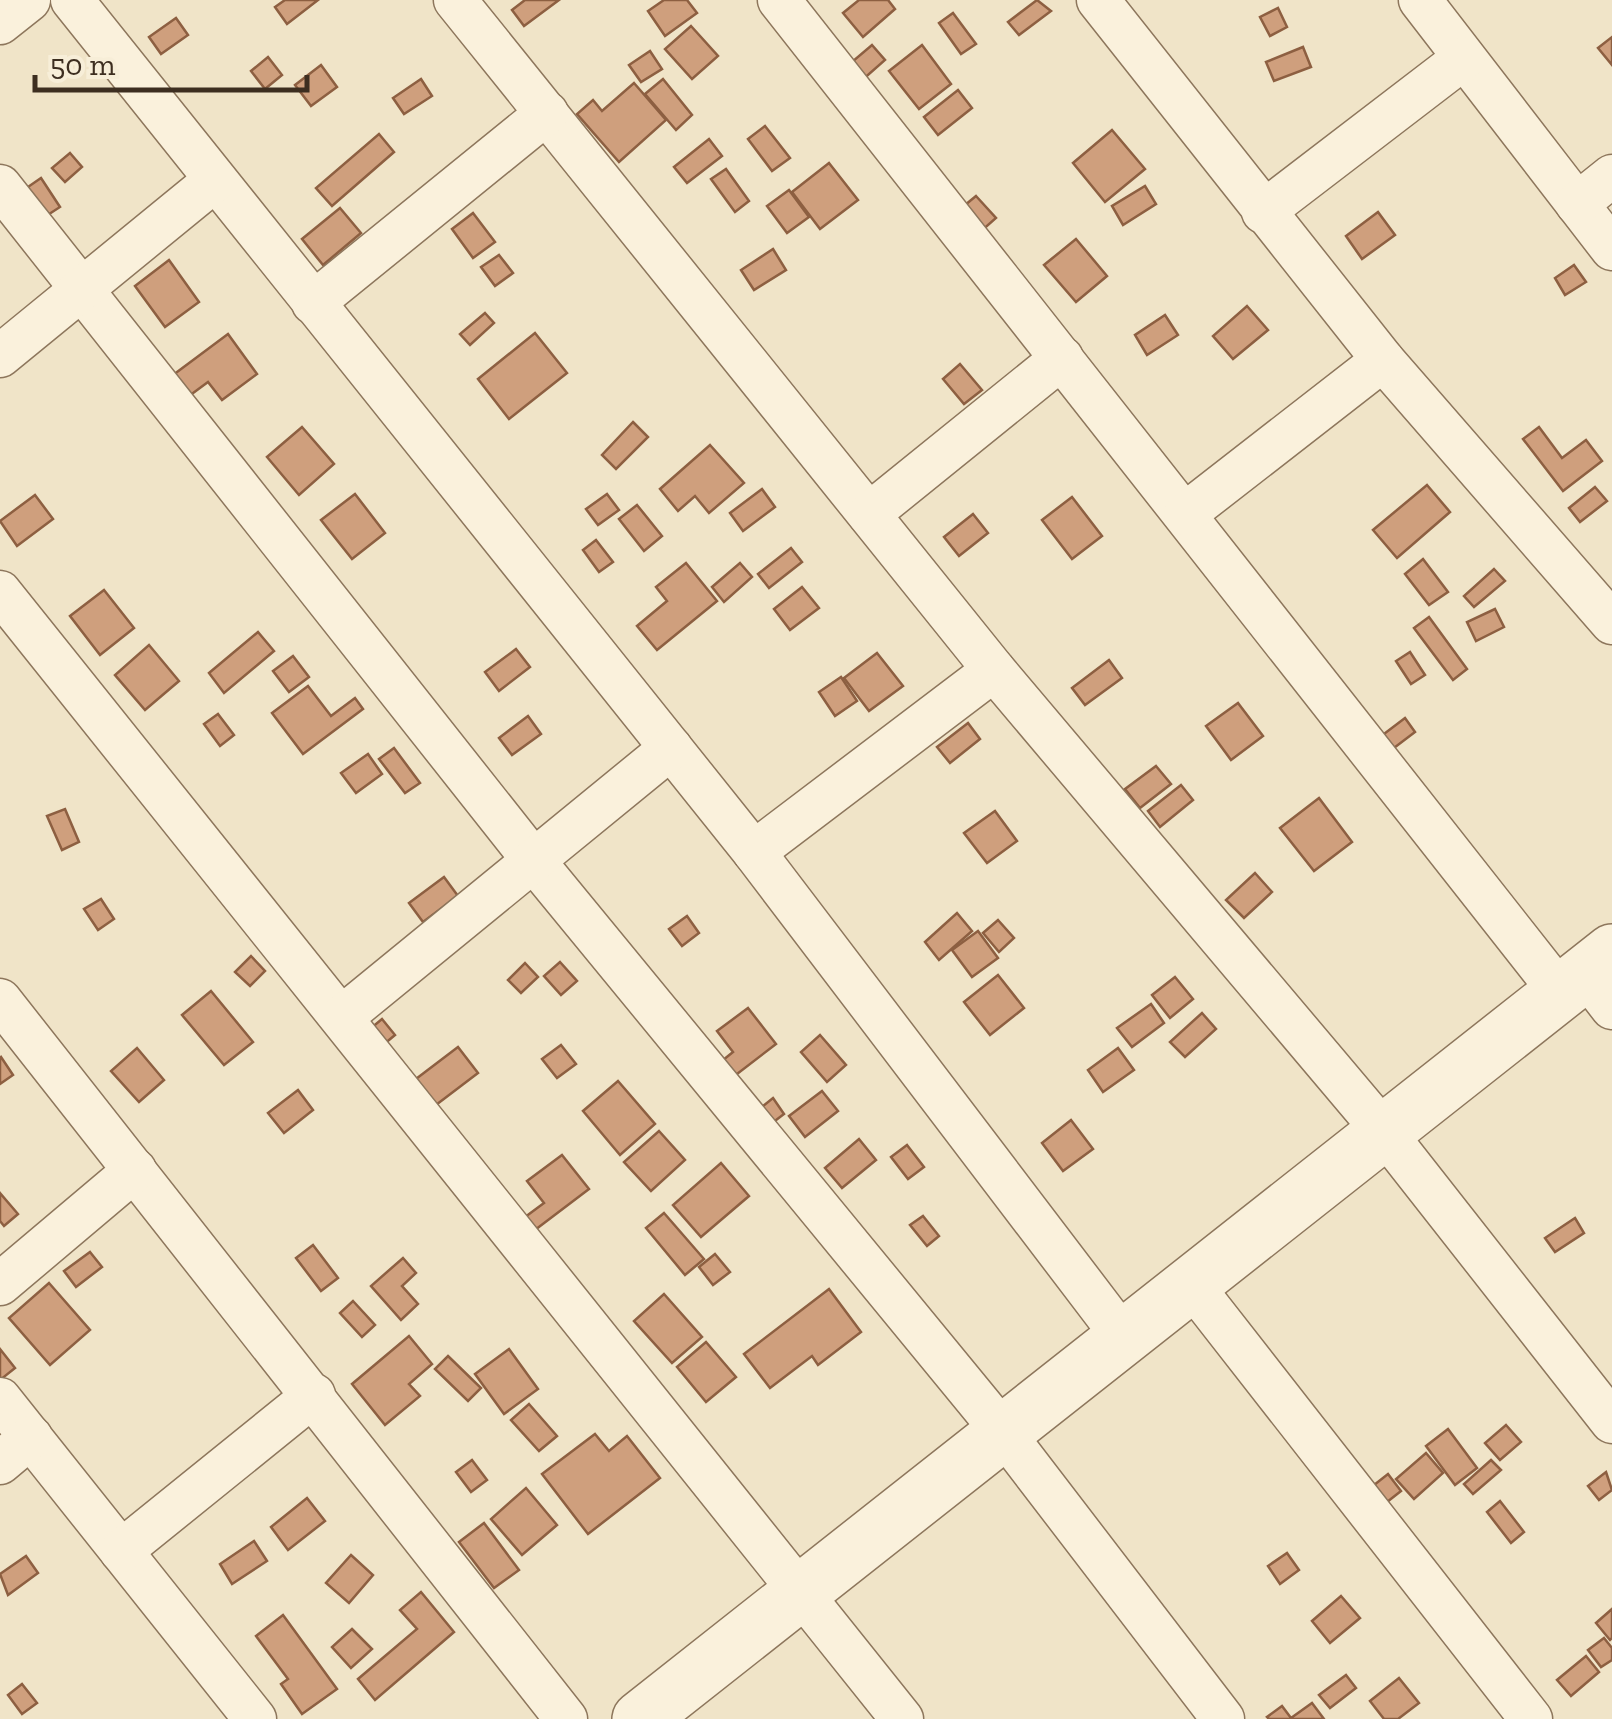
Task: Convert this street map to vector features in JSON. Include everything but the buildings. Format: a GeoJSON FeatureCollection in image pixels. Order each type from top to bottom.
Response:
{"type":"FeatureCollection","features":[{"type":"Feature","properties":{"kind":"street"},"geometry":{"type":"LineString","coordinates":[[0,24],[29,0]]}},
{"type":"Feature","properties":{"kind":"street"},"geometry":{"type":"LineString","coordinates":[[72,0],[754,852],[1123,1337]]}},
{"type":"Feature","properties":{"kind":"street"},"geometry":{"type":"LineString","coordinates":[[455,0],[994,670],[1385,1133],[1612,1422]]}},
{"type":"Feature","properties":{"kind":"street"},"geometry":{"type":"LineString","coordinates":[[640,1719],[1190,1284],[1385,1133],[1592,981],[1185,514],[779,0]]}},
{"type":"Feature","properties":{"kind":"street"},"geometry":{"type":"LineString","coordinates":[[1098,0],[1383,360],[1612,623]]}},
{"type":"Feature","properties":{"kind":"street"},"geometry":{"type":"LineString","coordinates":[[1420,0],[1612,248]]}},
{"type":"Feature","properties":{"kind":"street"},"geometry":{"type":"LineString","coordinates":[[1263,212],[1464,58]]}},
{"type":"Feature","properties":{"kind":"street"},"geometry":{"type":"LineString","coordinates":[[313,303],[547,113]]}},
{"type":"Feature","properties":{"kind":"street"},"geometry":{"type":"LineString","coordinates":[[1576,204],[1612,176]]}},
{"type":"Feature","properties":{"kind":"street"},"geometry":{"type":"LineString","coordinates":[[0,356],[214,181]]}},
{"type":"Feature","properties":{"kind":"street"},"geometry":{"type":"LineString","coordinates":[[0,186],[534,861],[1003,1432],[1223,1719]]}},
{"type":"Feature","properties":{"kind":"street"},"geometry":{"type":"LineString","coordinates":[[869,514],[1062,358]]}},
{"type":"Feature","properties":{"kind":"street"},"geometry":{"type":"LineString","coordinates":[[1185,514],[1383,360]]}},
{"type":"Feature","properties":{"kind":"street"},"geometry":{"type":"LineString","coordinates":[[6,613],[342,1017],[902,1719]]}},
{"type":"Feature","properties":{"kind":"street"},"geometry":{"type":"LineString","coordinates":[[754,852],[994,670]]}},
{"type":"Feature","properties":{"kind":"street"},"geometry":{"type":"LineString","coordinates":[[342,1017],[671,748]]}},
{"type":"Feature","properties":{"kind":"street"},"geometry":{"type":"LineString","coordinates":[[0,1000],[314,1394],[566,1719]]}},
{"type":"Feature","properties":{"kind":"street"},"geometry":{"type":"LineString","coordinates":[[0,1284],[135,1170]]}},
{"type":"Feature","properties":{"kind":"street"},"geometry":{"type":"LineString","coordinates":[[1190,1284],[1531,1719]]}},
{"type":"Feature","properties":{"kind":"street"},"geometry":{"type":"LineString","coordinates":[[121,1551],[314,1394]]}},
{"type":"Feature","properties":{"kind":"street"},"geometry":{"type":"LineString","coordinates":[[0,1399],[15,1450],[121,1551],[255,1719]]}}]}
